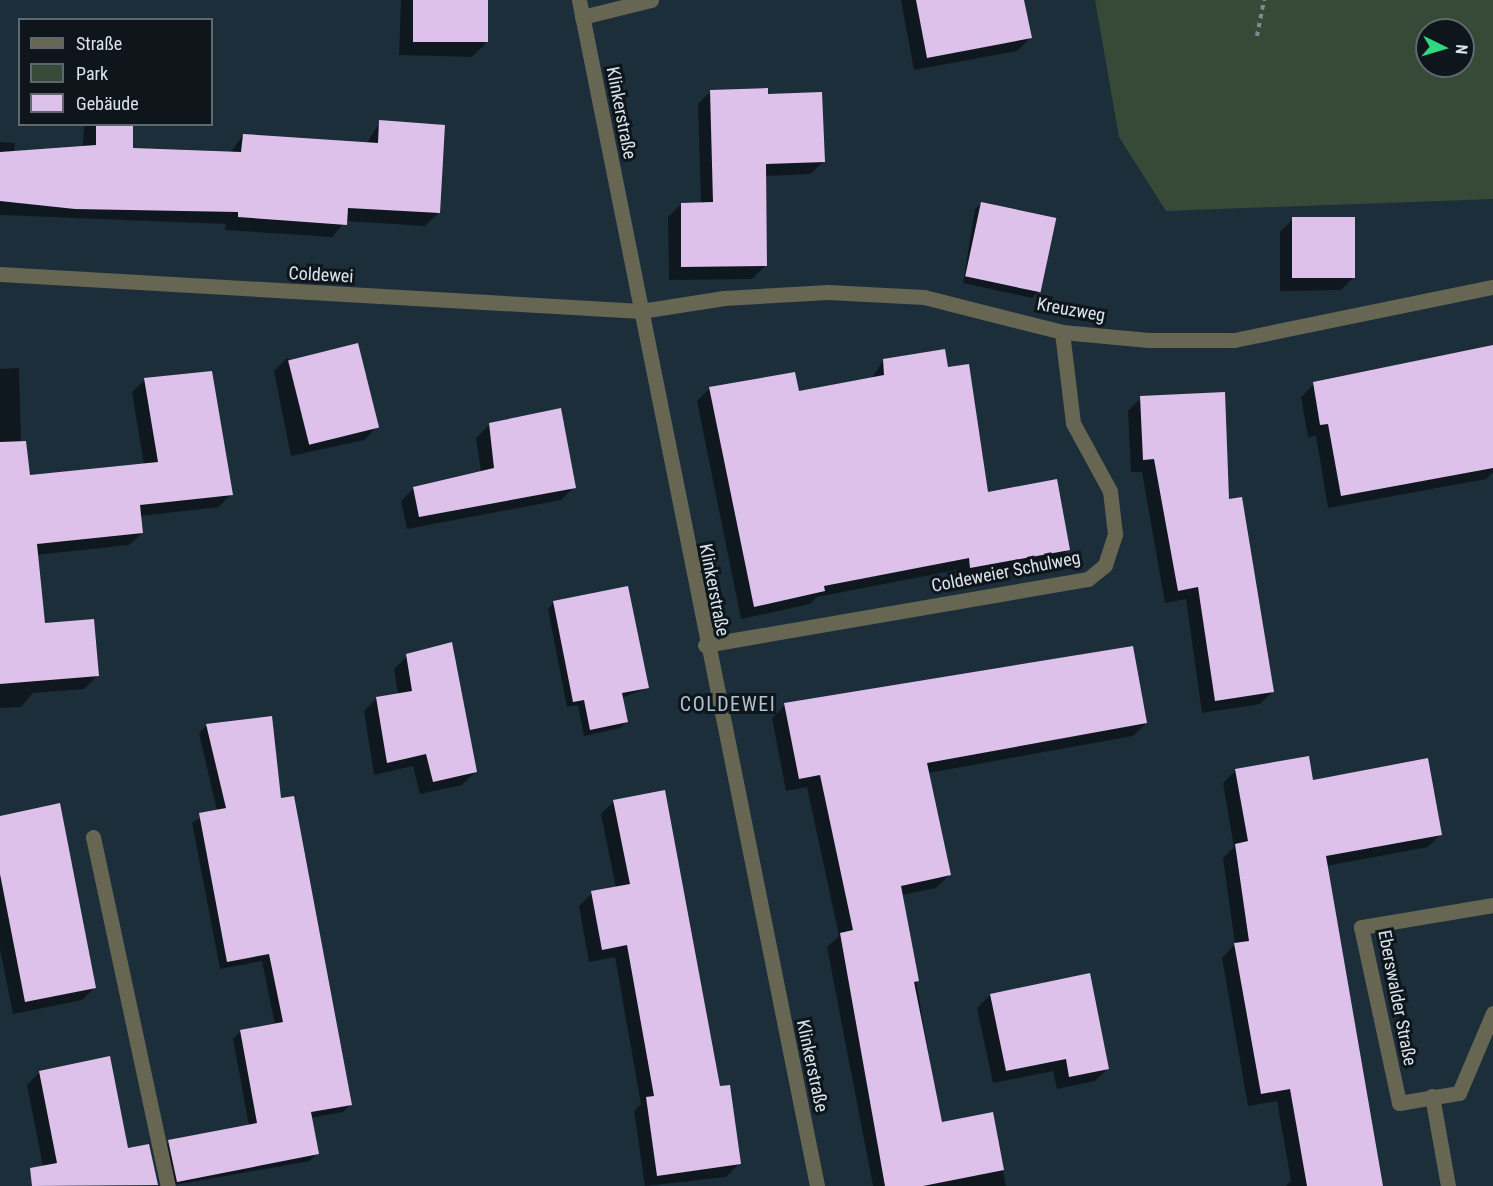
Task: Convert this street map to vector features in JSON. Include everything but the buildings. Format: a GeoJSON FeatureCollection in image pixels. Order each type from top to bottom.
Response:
{"type":"FeatureCollection","features":[{"type":"Feature","properties":{"kind":"street","name":"Klinkerstraße"},"geometry":{"type":"LineString","coordinates":[[579,0],[705,645],[817,1186]]}},
{"type":"Feature","properties":{"kind":"street"},"geometry":{"type":"LineString","coordinates":[[582,17],[651,0]]}},
{"type":"Feature","properties":{"kind":"street","name":"Coldewei"},"geometry":{"type":"LineString","coordinates":[[0,274],[640,311]]}},
{"type":"Feature","properties":{"kind":"street","name":"Kreuzweg"},"geometry":{"type":"LineString","coordinates":[[640,311],[724,298],[828,292],[924,297],[1062,332],[1149,340],[1234,340],[1493,287]]}},
{"type":"Feature","properties":{"kind":"street","name":"Coldeweier Schulweg"},"geometry":{"type":"LineString","coordinates":[[705,645],[1088,579],[1105,566],[1115,534],[1110,491],[1073,423],[1062,332]]}},
{"type":"Feature","properties":{"kind":"street"},"geometry":{"type":"LineString","coordinates":[[93,837],[168,1186]]}},
{"type":"Feature","properties":{"kind":"street","name":"Eberswalder Straße"},"geometry":{"type":"LineString","coordinates":[[1493,905],[1361,927],[1399,1103],[1459,1093],[1493,1013]]}},
{"type":"Feature","properties":{"kind":"street"},"geometry":{"type":"LineString","coordinates":[[1432,1096],[1448,1186]]}},
{"type":"Feature","properties":{"kind":"path"},"geometry":{"type":"LineString","coordinates":[[1257,36],[1264,0]]}},
{"type":"Feature","properties":{"kind":"green space"},"geometry":{"type":"Polygon","coordinates":[[[1095,0],[1493,0],[1493,199],[1166,211],[1119,137],[1095,0]]]}},
{"type":"Feature","properties":{"kind":"district","name":"COLDEWEI"},"geometry":{"type":"Point","coordinates":[728,704]}}]}
